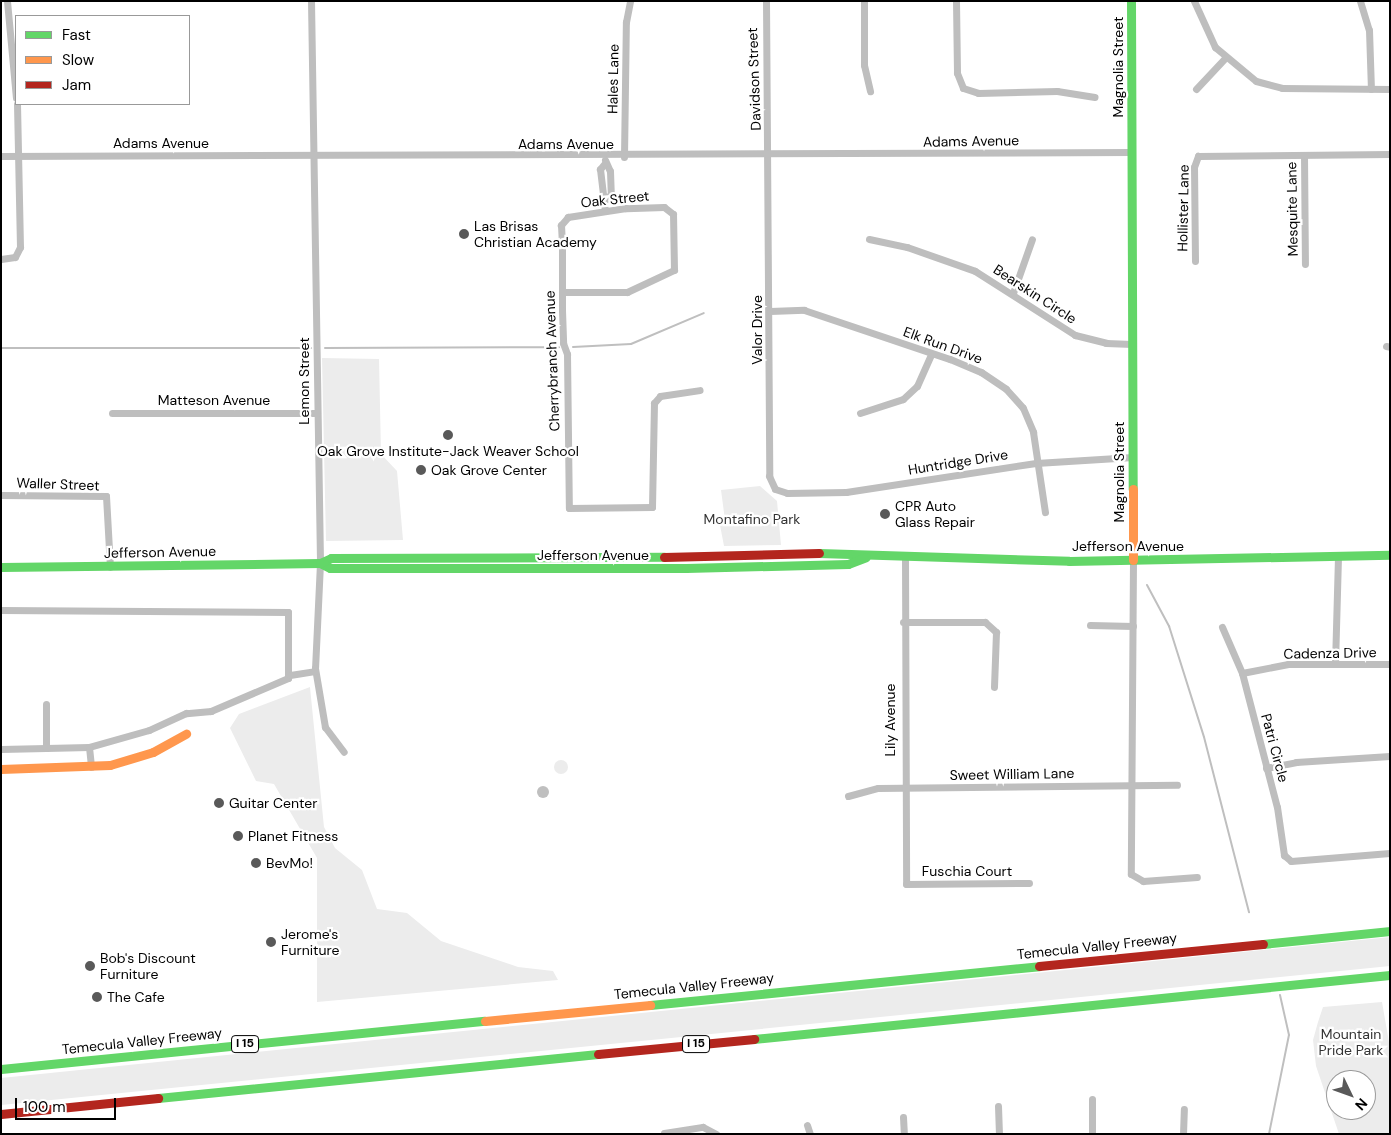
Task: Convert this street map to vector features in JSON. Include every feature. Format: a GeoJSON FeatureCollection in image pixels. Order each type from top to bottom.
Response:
{"type":"FeatureCollection","features":[{"type":"Feature","properties":{"kind":"main road","name":"Magnolia Street"},"geometry":{"type":"LineString","coordinates":[[1131,1],[1133,560]]}},
{"type":"Feature","properties":{"kind":"main road","name":"Jefferson Avenue"},"geometry":{"type":"LineString","coordinates":[[1,567],[320,563],[331,558],[675,557],[769,551],[867,556],[1133,560],[1390,555]]}},
{"type":"Feature","properties":{"kind":"main road","name":"Jefferson Avenue"},"geometry":{"type":"LineString","coordinates":[[320,563],[330,568],[571,569],[848,564],[867,556]]}},
{"type":"Feature","properties":{"kind":"main road"},"geometry":{"type":"LineString","coordinates":[[571,569],[581,562],[654,562],[675,557]]}},
{"type":"Feature","properties":{"kind":"main road"},"geometry":{"type":"LineString","coordinates":[[1,769],[91,767],[153,752],[186,734]]}},
{"type":"Feature","properties":{"kind":"main road","name":"Temecula Valley Freeway"},"geometry":{"type":"LineString","coordinates":[[1,1069],[1390,931]]}},
{"type":"Feature","properties":{"kind":"main road","name":"I 15"},"geometry":{"type":"LineString","coordinates":[[1,1114],[1390,975]]}},
{"type":"Feature","properties":{"kind":"main road"},"geometry":{"type":"LineString","coordinates":[[1,1063],[46,1064]]}},
{"type":"Feature","properties":{"kind":"main road"},"geometry":{"type":"LineString","coordinates":[[1,1118],[38,1110]]}},
{"type":"Feature","properties":{"kind":"street"},"geometry":{"type":"LineString","coordinates":[[7,1],[15,87]]}},
{"type":"Feature","properties":{"kind":"street","name":"Lemon Street"},"geometry":{"type":"LineString","coordinates":[[311,1],[315,156],[320,563],[315,671],[325,727],[344,752]]}},
{"type":"Feature","properties":{"kind":"street","name":"Hales Lane"},"geometry":{"type":"LineString","coordinates":[[624,157],[626,22],[630,1]]}},
{"type":"Feature","properties":{"kind":"street","name":"Davidson Street"},"geometry":{"type":"LineString","coordinates":[[766,1],[768,156]]}},
{"type":"Feature","properties":{"kind":"street"},"geometry":{"type":"LineString","coordinates":[[864,1],[864,65],[870,91]]}},
{"type":"Feature","properties":{"kind":"street"},"geometry":{"type":"LineString","coordinates":[[956,1],[957,73],[963,88],[978,93],[1056,91],[1095,97]]}},
{"type":"Feature","properties":{"kind":"street"},"geometry":{"type":"LineString","coordinates":[[1194,1],[1200,22],[1225,58],[1256,80],[1282,88],[1390,89]]}},
{"type":"Feature","properties":{"kind":"street"},"geometry":{"type":"LineString","coordinates":[[1360,1],[1368,30],[1371,89]]}},
{"type":"Feature","properties":{"kind":"street"},"geometry":{"type":"LineString","coordinates":[[1196,89],[1225,58]]}},
{"type":"Feature","properties":{"kind":"street"},"geometry":{"type":"LineString","coordinates":[[1,259],[15,257],[19,251],[17,105]]}},
{"type":"Feature","properties":{"kind":"street","name":"Adams Avenue"},"geometry":{"type":"LineString","coordinates":[[1,156],[315,156],[605,160],[624,157],[1132,152]]}},
{"type":"Feature","properties":{"kind":"street"},"geometry":{"type":"LineString","coordinates":[[1304,155],[1390,154]]}},
{"type":"Feature","properties":{"kind":"street","name":"Hollister Lane"},"geometry":{"type":"LineString","coordinates":[[1195,261],[1194,167],[1198,156],[1304,155]]}},
{"type":"Feature","properties":{"kind":"street","name":"Mesquite Lane"},"geometry":{"type":"LineString","coordinates":[[1304,155],[1306,264]]}},
{"type":"Feature","properties":{"kind":"street","name":"Valor Drive"},"geometry":{"type":"LineString","coordinates":[[768,156],[770,311],[769,476],[774,489],[787,494]]}},
{"type":"Feature","properties":{"kind":"street"},"geometry":{"type":"LineString","coordinates":[[605,160],[611,183],[611,194],[605,200]]}},
{"type":"Feature","properties":{"kind":"street"},"geometry":{"type":"LineString","coordinates":[[605,160],[600,184],[605,200],[605,211]]}},
{"type":"Feature","properties":{"kind":"street"},"geometry":{"type":"LineString","coordinates":[[600,184],[611,183]]}},
{"type":"Feature","properties":{"kind":"street","name":"Oak Street"},"geometry":{"type":"LineString","coordinates":[[562,292],[627,292],[674,270],[673,214],[664,207],[605,211],[568,216]]}},
{"type":"Feature","properties":{"kind":"street","name":"Cherrybranch Avenue"},"geometry":{"type":"LineString","coordinates":[[568,216],[561,225],[569,508],[652,507],[654,403],[660,396],[700,390]]}},
{"type":"Feature","properties":{"kind":"street","name":"Bearskin Circle"},"geometry":{"type":"LineString","coordinates":[[869,239],[908,247],[976,271],[1013,293],[1075,335],[1132,344]]}},
{"type":"Feature","properties":{"kind":"street"},"geometry":{"type":"LineString","coordinates":[[1013,293],[1032,239]]}},
{"type":"Feature","properties":{"kind":"street","name":"Elk Run Drive"},"geometry":{"type":"LineString","coordinates":[[770,311],[804,310],[981,372],[1006,389],[1022,408],[1032,432],[1044,512]]}},
{"type":"Feature","properties":{"kind":"street"},"geometry":{"type":"LineString","coordinates":[[860,413],[903,399],[917,386],[931,354]]}},
{"type":"Feature","properties":{"kind":"street","name":"Matteson Avenue"},"geometry":{"type":"LineString","coordinates":[[112,413],[317,413]]}},
{"type":"Feature","properties":{"kind":"street","name":"Huntridge Drive"},"geometry":{"type":"LineString","coordinates":[[787,494],[871,489],[1036,463],[1133,457]]}},
{"type":"Feature","properties":{"kind":"street","name":"Waller Street"},"geometry":{"type":"LineString","coordinates":[[1,495],[106,496],[110,567]]}},
{"type":"Feature","properties":{"kind":"street"},"geometry":{"type":"LineString","coordinates":[[1335,664],[1338,555]]}},
{"type":"Feature","properties":{"kind":"street","name":"Lily Avenue"},"geometry":{"type":"LineString","coordinates":[[905,556],[902,622],[903,788],[906,884]]}},
{"type":"Feature","properties":{"kind":"street","name":"Magnolia Street"},"geometry":{"type":"LineString","coordinates":[[1133,560],[1131,874],[1143,881],[1197,877]]}},
{"type":"Feature","properties":{"kind":"street"},"geometry":{"type":"LineString","coordinates":[[1,610],[283,608],[290,616],[290,674]]}},
{"type":"Feature","properties":{"kind":"street"},"geometry":{"type":"LineString","coordinates":[[902,622],[985,622],[996,632],[994,687]]}},
{"type":"Feature","properties":{"kind":"street"},"geometry":{"type":"LineString","coordinates":[[1090,625],[1133,626]]}},
{"type":"Feature","properties":{"kind":"street","name":"Patri Circle"},"geometry":{"type":"LineString","coordinates":[[1222,627],[1242,673],[1266,768],[1284,855],[1291,861],[1390,853]]}},
{"type":"Feature","properties":{"kind":"street","name":"Cadenza Drive"},"geometry":{"type":"LineString","coordinates":[[1242,673],[1288,664],[1390,664]]}},
{"type":"Feature","properties":{"kind":"street"},"geometry":{"type":"LineString","coordinates":[[1,749],[89,747],[149,730],[186,713],[211,711],[290,674],[315,671]]}},
{"type":"Feature","properties":{"kind":"street"},"geometry":{"type":"LineString","coordinates":[[46,704],[46,748]]}},
{"type":"Feature","properties":{"kind":"street"},"geometry":{"type":"LineString","coordinates":[[89,747],[91,767]]}},
{"type":"Feature","properties":{"kind":"street"},"geometry":{"type":"LineString","coordinates":[[1266,768],[1296,762],[1390,756]]}},
{"type":"Feature","properties":{"kind":"street","name":"Sweet William Lane"},"geometry":{"type":"LineString","coordinates":[[848,796],[903,788],[1177,785]]}},
{"type":"Feature","properties":{"kind":"street","name":"Fuschia Court"},"geometry":{"type":"LineString","coordinates":[[906,884],[1029,883]]}},
{"type":"Feature","properties":{"kind":"street"},"geometry":{"type":"LineString","coordinates":[[1092,1099],[1092,1134]]}},
{"type":"Feature","properties":{"kind":"street"},"geometry":{"type":"LineString","coordinates":[[998,1106],[999,1134]]}},
{"type":"Feature","properties":{"kind":"street"},"geometry":{"type":"LineString","coordinates":[[1183,1134],[1184,1108]]}},
{"type":"Feature","properties":{"kind":"street"},"geometry":{"type":"LineString","coordinates":[[903,1117],[904,1134]]}},
{"type":"Feature","properties":{"kind":"street"},"geometry":{"type":"LineString","coordinates":[[807,1125],[810,1134]]}},
{"type":"Feature","properties":{"kind":"street"},"geometry":{"type":"LineString","coordinates":[[664,1132],[703,1127],[716,1134]]}},
{"type":"Feature","properties":{"kind":"green space"},"geometry":{"type":"Polygon","coordinates":[[[322,358],[379,359],[381,454],[397,471],[403,540],[326,541],[322,358]]]}},
{"type":"Feature","properties":{"kind":"green space","name":"Montafino Park"},"geometry":{"type":"Polygon","coordinates":[[[760,486],[777,501],[781,545],[724,546],[719,520],[725,520],[721,490],[760,486]]]}},
{"type":"Feature","properties":{"kind":"green space"},"geometry":{"type":"Polygon","coordinates":[[[310,687],[324,827],[335,848],[362,870],[377,909],[407,913],[441,941],[518,967],[553,971],[558,980],[317,1002],[317,858],[274,784],[256,781],[230,728],[239,714],[310,687]]]}},
{"type":"Feature","properties":{"kind":"green space"},"geometry":{"type":"Polygon","coordinates":[[[561,760],[566,762],[568,767],[566,772],[561,774],[556,772],[554,767],[556,762],[561,760]]]}},
{"type":"Feature","properties":{"kind":"green space"},"geometry":{"type":"Polygon","coordinates":[[[1390,937],[1390,966],[1,1105],[1,1078],[1390,937]]]}},
{"type":"Feature","properties":{"kind":"green space","name":"Mountain Pride Park"},"geometry":{"type":"Polygon","coordinates":[[[1382,1002],[1390,1048],[1390,1134],[1339,1134],[1334,1120],[1376,1120],[1376,1070],[1326,1070],[1326,1096],[1316,1066],[1313,1040],[1323,1007],[1382,1002]]]}},
{"type":"Feature","properties":{"kind":"shaded area"},"geometry":{"type":"Polygon","coordinates":[[[541,786],[545,786],[549,792],[545,798],[541,798],[537,794],[537,790],[541,786]]]}},
{"type":"Feature","properties":{"kind":"waterway"},"geometry":{"type":"LineString","coordinates":[[573,347],[631,344],[704,313]]}},
{"type":"Feature","properties":{"kind":"waterway"},"geometry":{"type":"LineString","coordinates":[[325,348],[559,347]]}},
{"type":"Feature","properties":{"kind":"waterway"},"geometry":{"type":"LineString","coordinates":[[1,348],[311,348]]}},
{"type":"Feature","properties":{"kind":"waterway"},"geometry":{"type":"LineString","coordinates":[[1147,585],[1169,626],[1204,737],[1249,912]]}},
{"type":"Feature","properties":{"kind":"waterway"},"geometry":{"type":"LineString","coordinates":[[1269,1134],[1289,1035],[1280,995]]}},
{"type":"Feature","properties":{"kind":"traffic: fast"},"geometry":{"type":"LineString","coordinates":[[1131,1],[1133,489]]}},
{"type":"Feature","properties":{"kind":"traffic: fast"},"geometry":{"type":"LineString","coordinates":[[819,553],[1069,561],[1390,555]]}},
{"type":"Feature","properties":{"kind":"traffic: fast"},"geometry":{"type":"LineString","coordinates":[[1,567],[320,563],[331,558],[664,557]]}},
{"type":"Feature","properties":{"kind":"traffic: fast"},"geometry":{"type":"LineString","coordinates":[[320,563],[330,568],[686,568],[848,564],[866,557]]}},
{"type":"Feature","properties":{"kind":"traffic: fast"},"geometry":{"type":"LineString","coordinates":[[1263,944],[1390,931]]}},
{"type":"Feature","properties":{"kind":"traffic: fast"},"geometry":{"type":"LineString","coordinates":[[650,1005],[1039,966]]}},
{"type":"Feature","properties":{"kind":"traffic: fast"},"geometry":{"type":"LineString","coordinates":[[754,1039],[1390,975]]}},
{"type":"Feature","properties":{"kind":"traffic: fast"},"geometry":{"type":"LineString","coordinates":[[1,1069],[485,1021]]}},
{"type":"Feature","properties":{"kind":"traffic: fast"},"geometry":{"type":"LineString","coordinates":[[158,1098],[598,1054]]}},
{"type":"Feature","properties":{"kind":"traffic: slow"},"geometry":{"type":"LineString","coordinates":[[1133,489],[1133,560]]}},
{"type":"Feature","properties":{"kind":"traffic: slow"},"geometry":{"type":"LineString","coordinates":[[1,769],[110,765],[153,752],[186,734]]}},
{"type":"Feature","properties":{"kind":"traffic: slow"},"geometry":{"type":"LineString","coordinates":[[485,1021],[650,1005]]}},
{"type":"Feature","properties":{"kind":"traffic: jam"},"geometry":{"type":"LineString","coordinates":[[664,557],[819,553]]}},
{"type":"Feature","properties":{"kind":"traffic: jam"},"geometry":{"type":"LineString","coordinates":[[1039,966],[1263,944]]}},
{"type":"Feature","properties":{"kind":"traffic: jam"},"geometry":{"type":"LineString","coordinates":[[598,1054],[754,1039]]}},
{"type":"Feature","properties":{"kind":"traffic: jam"},"geometry":{"type":"LineString","coordinates":[[1,1114],[158,1098]]}},
{"type":"Feature","properties":{"kind":"place","name":"Las Brisas Christian Academy"},"geometry":{"type":"Point","coordinates":[464,234]}},
{"type":"Feature","properties":{"kind":"place","name":"Oak Grove Institute-Jack Weaver School"},"geometry":{"type":"Point","coordinates":[448,435]}},
{"type":"Feature","properties":{"kind":"place","name":"Oak Grove Center"},"geometry":{"type":"Point","coordinates":[421,470]}},
{"type":"Feature","properties":{"kind":"place","name":"CPR Auto Glass Repair"},"geometry":{"type":"Point","coordinates":[885,514]}},
{"type":"Feature","properties":{"kind":"place","name":"Guitar Center"},"geometry":{"type":"Point","coordinates":[219,803]}},
{"type":"Feature","properties":{"kind":"place","name":"Planet Fitness"},"geometry":{"type":"Point","coordinates":[238,836]}},
{"type":"Feature","properties":{"kind":"place","name":"BevMo!"},"geometry":{"type":"Point","coordinates":[256,863]}},
{"type":"Feature","properties":{"kind":"place","name":"Jerome's Furniture"},"geometry":{"type":"Point","coordinates":[271,942]}},
{"type":"Feature","properties":{"kind":"place","name":"Bob's Discount Furniture"},"geometry":{"type":"Point","coordinates":[90,966]}},
{"type":"Feature","properties":{"kind":"place","name":"The Cafe"},"geometry":{"type":"Point","coordinates":[97,997]}}]}
